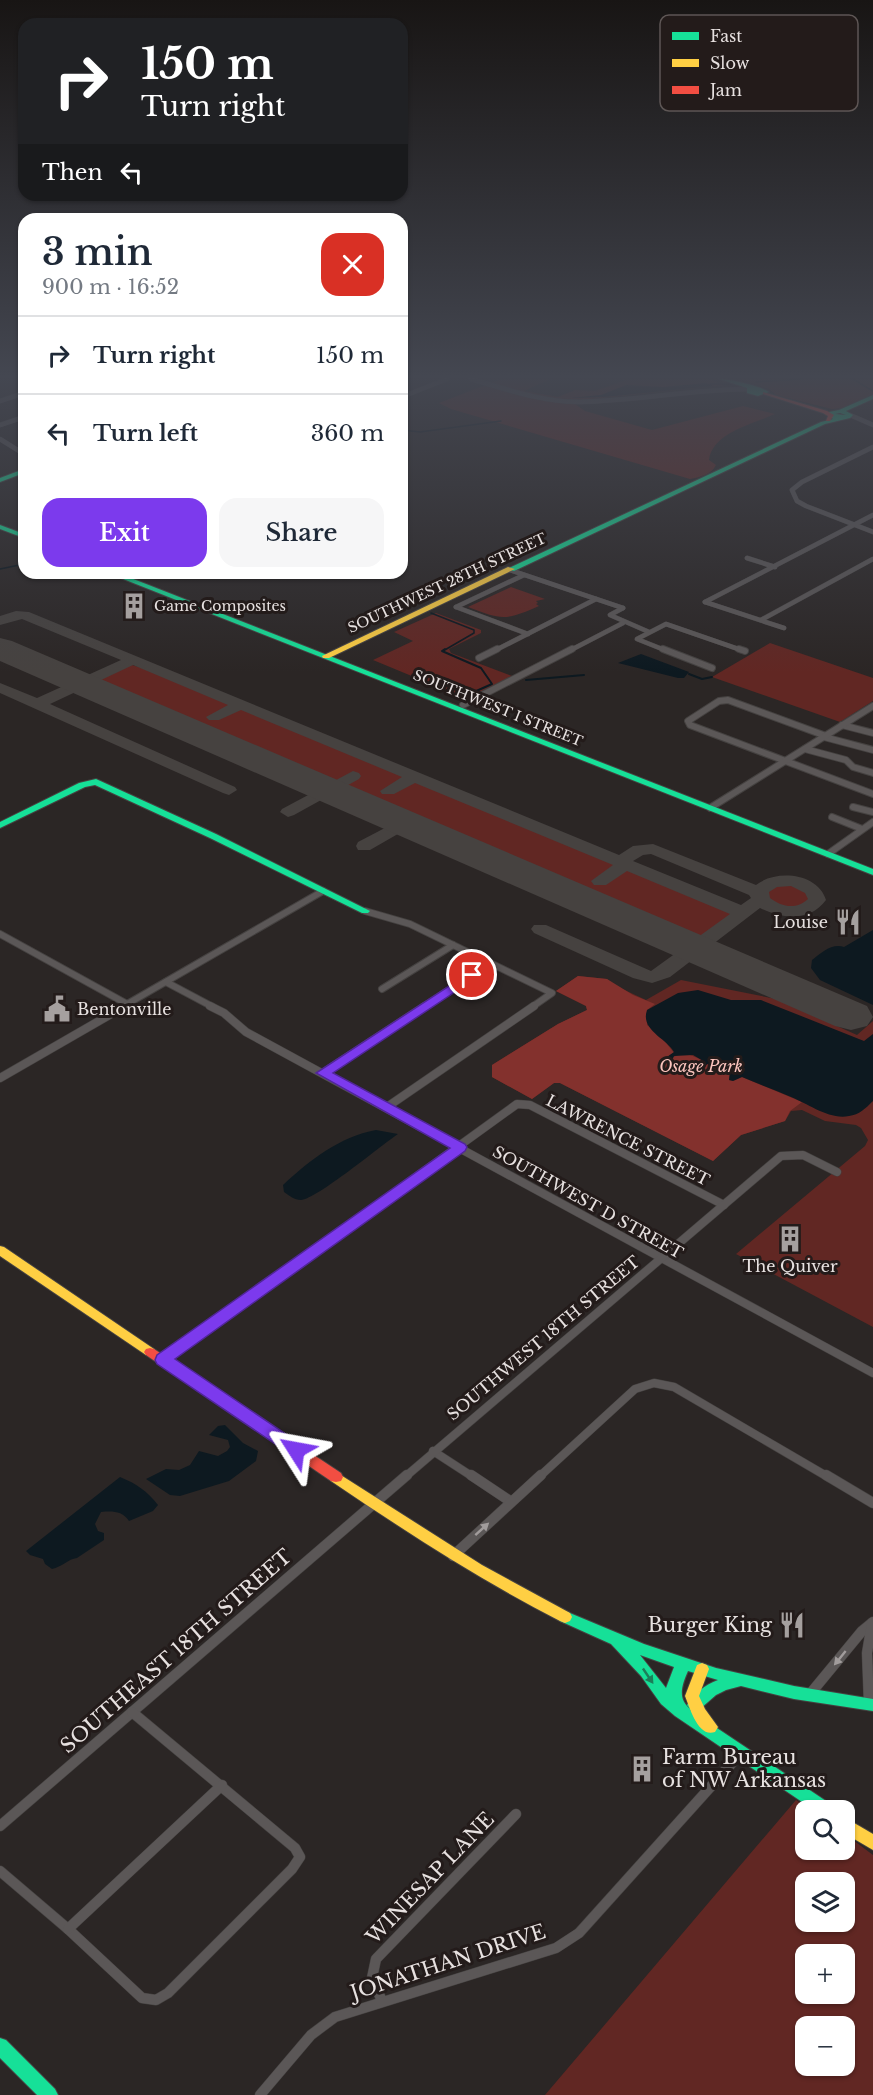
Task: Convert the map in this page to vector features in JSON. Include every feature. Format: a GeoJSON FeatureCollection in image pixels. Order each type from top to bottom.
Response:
{"type":"FeatureCollection","features":[{"type":"Feature","properties":{"kind":"main road","name":"SOUTHWEST 28TH STREET"},"geometry":{"type":"LineString","coordinates":[[329,655],[709,477]]}},
{"type":"Feature","properties":{"kind":"main road"},"geometry":{"type":"LineString","coordinates":[[0,527],[18,534]]}},
{"type":"Feature","properties":{"kind":"main road","name":"SOUTHWEST I STREET"},"geometry":{"type":"LineString","coordinates":[[128,579],[463,705],[714,806]]}},
{"type":"Feature","properties":{"kind":"main road","name":"SOUTHWEST I STREET"},"geometry":{"type":"LineString","coordinates":[[141,579],[831,852],[873,872]]}},
{"type":"Feature","properties":{"kind":"main road"},"geometry":{"type":"LineString","coordinates":[[0,825],[91,783],[107,786],[365,911]]}},
{"type":"Feature","properties":{"kind":"main road","name":"SOUTHWEST I STREET"},"geometry":{"type":"LineString","coordinates":[[831,852],[873,865]]}},
{"type":"Feature","properties":{"kind":"main road"},"geometry":{"type":"LineString","coordinates":[[0,1250],[453,1556],[521,1596],[616,1640],[684,1664],[810,1695],[871,1704]]}},
{"type":"Feature","properties":{"kind":"main road"},"geometry":{"type":"LineString","coordinates":[[616,1640],[646,1672],[666,1700],[811,1800]]}},
{"type":"Feature","properties":{"kind":"main road"},"geometry":{"type":"LineString","coordinates":[[680,1711],[673,1690],[684,1664]]}},
{"type":"Feature","properties":{"kind":"main road"},"geometry":{"type":"LineString","coordinates":[[702,1669],[692,1696],[695,1705],[718,1737]]}},
{"type":"Feature","properties":{"kind":"main road"},"geometry":{"type":"LineString","coordinates":[[695,1705],[704,1692],[718,1684],[743,1680]]}},
{"type":"Feature","properties":{"kind":"main road"},"geometry":{"type":"LineString","coordinates":[[855,1831],[873,1843]]}},
{"type":"Feature","properties":{"kind":"main road"},"geometry":{"type":"LineString","coordinates":[[0,2046],[50,2095]]}},
{"type":"Feature","properties":{"kind":"street"},"geometry":{"type":"LineString","coordinates":[[813,477],[792,490],[797,501],[873,532]]}},
{"type":"Feature","properties":{"kind":"street"},"geometry":{"type":"LineString","coordinates":[[784,628],[705,602],[873,515]]}},
{"type":"Feature","properties":{"kind":"street"},"geometry":{"type":"LineString","coordinates":[[747,558],[776,567]]}},
{"type":"Feature","properties":{"kind":"street"},"geometry":{"type":"LineString","coordinates":[[760,620],[873,559]]}},
{"type":"Feature","properties":{"kind":"street"},"geometry":{"type":"LineString","coordinates":[[510,570],[623,608],[610,615],[649,632]]}},
{"type":"Feature","properties":{"kind":"street"},"geometry":{"type":"LineString","coordinates":[[524,575],[456,607],[528,634]]}},
{"type":"Feature","properties":{"kind":"street"},"geometry":{"type":"LineString","coordinates":[[479,658],[596,599]]}},
{"type":"Feature","properties":{"kind":"street"},"geometry":{"type":"LineString","coordinates":[[463,705],[623,622]]}},
{"type":"Feature","properties":{"kind":"street"},"geometry":{"type":"LineString","coordinates":[[712,668],[637,639],[662,624],[745,651]]}},
{"type":"Feature","properties":{"kind":"street"},"geometry":{"type":"LineString","coordinates":[[873,750],[825,736],[728,700],[719,701],[688,721],[690,725],[873,794]]}},
{"type":"Feature","properties":{"kind":"street"},"geometry":{"type":"LineString","coordinates":[[714,806],[872,708]]}},
{"type":"Feature","properties":{"kind":"street"},"geometry":{"type":"LineString","coordinates":[[842,725],[873,733]]}},
{"type":"Feature","properties":{"kind":"street"},"geometry":{"type":"LineString","coordinates":[[805,749],[846,760],[853,767],[873,773]]}},
{"type":"Feature","properties":{"kind":"street"},"geometry":{"type":"LineString","coordinates":[[853,807],[873,812]]}},
{"type":"Feature","properties":{"kind":"street"},"geometry":{"type":"LineString","coordinates":[[832,817],[862,829]]}},
{"type":"Feature","properties":{"kind":"street"},"geometry":{"type":"LineString","coordinates":[[831,852],[873,822]]}},
{"type":"Feature","properties":{"kind":"street"},"geometry":{"type":"LineString","coordinates":[[0,1077],[323,891]]}},
{"type":"Feature","properties":{"kind":"street"},"geometry":{"type":"LineString","coordinates":[[365,911],[410,924],[552,993],[387,1107]]}},
{"type":"Feature","properties":{"kind":"street"},"geometry":{"type":"LineString","coordinates":[[0,934],[127,1004]]}},
{"type":"Feature","properties":{"kind":"street"},"geometry":{"type":"LineString","coordinates":[[382,989],[453,945]]}},
{"type":"Feature","properties":{"kind":"street"},"geometry":{"type":"LineString","coordinates":[[323,1073],[490,963]]}},
{"type":"Feature","properties":{"kind":"street","name":"SOUTHWEST D STREET"},"geometry":{"type":"LineString","coordinates":[[166,982],[224,1013],[246,1032],[873,1373]]}},
{"type":"Feature","properties":{"kind":"street","name":"LAWRENCE STREET"},"geometry":{"type":"LineString","coordinates":[[163,1360],[518,1104],[530,1105],[724,1205]]}},
{"type":"Feature","properties":{"kind":"street","name":"SOUTHWEST 18TH STREET"},"geometry":{"type":"LineString","coordinates":[[374,1502],[781,1156],[789,1153],[800,1154],[837,1172]]}},
{"type":"Feature","properties":{"kind":"street"},"geometry":{"type":"LineString","coordinates":[[453,1556],[635,1389],[647,1383],[659,1383],[674,1388],[873,1503]]}},
{"type":"Feature","properties":{"kind":"street"},"geometry":{"type":"LineString","coordinates":[[433,1451],[510,1502]]}},
{"type":"Feature","properties":{"kind":"street","name":"SOUTHEAST 18TH STREET"},"geometry":{"type":"LineString","coordinates":[[0,1826],[284,1583],[374,1502]]}},
{"type":"Feature","properties":{"kind":"street"},"geometry":{"type":"LineString","coordinates":[[810,1695],[872,1622]]}},
{"type":"Feature","properties":{"kind":"street"},"geometry":{"type":"LineString","coordinates":[[871,1704],[867,1653],[872,1622]]}},
{"type":"Feature","properties":{"kind":"street"},"geometry":{"type":"LineString","coordinates":[[0,1871],[68,1929],[142,1998],[156,2000],[168,1993],[292,1869],[300,1857],[295,1848],[132,1712]]}},
{"type":"Feature","properties":{"kind":"street","name":"JONATHAN DRIVE"},"geometry":{"type":"LineString","coordinates":[[260,2095],[311,2035],[335,2017],[556,1948],[579,1933],[741,1753]]}},
{"type":"Feature","properties":{"kind":"street"},"geometry":{"type":"LineString","coordinates":[[68,1929],[222,1785]]}},
{"type":"Feature","properties":{"kind":"street","name":"WINESAP LANE"},"geometry":{"type":"LineString","coordinates":[[382,2001],[372,1978],[376,1959],[516,1814]]}},
{"type":"Feature","properties":{"kind":"green space"},"geometry":{"type":"Polygon","coordinates":[[[511,587],[545,599],[536,601],[539,606],[503,617],[468,607],[511,587]]]}},
{"type":"Feature","properties":{"kind":"green space"},"geometry":{"type":"Polygon","coordinates":[[[436,613],[481,630],[481,633],[449,649],[451,653],[512,676],[464,700],[459,699],[460,696],[373,660],[413,641],[394,632],[436,613]]]}},
{"type":"Feature","properties":{"kind":"green space"},"geometry":{"type":"Polygon","coordinates":[[[770,643],[873,678],[873,701],[840,722],[712,677],[770,643]]]}},
{"type":"Feature","properties":{"kind":"green space"},"geometry":{"type":"Polygon","coordinates":[[[132,665],[152,671],[702,899],[731,914],[718,929],[704,935],[697,936],[670,931],[96,683],[108,674],[132,665]]]}},
{"type":"Feature","properties":{"kind":"green space"},"geometry":{"type":"Polygon","coordinates":[[[777,884],[791,884],[805,888],[812,895],[810,902],[804,906],[789,909],[773,904],[765,893],[777,884]]]}},
{"type":"Feature","properties":{"kind":"green space","name":"Osage Park"},"geometry":{"type":"Polygon","coordinates":[[[578,976],[607,979],[616,986],[646,1000],[681,980],[776,999],[857,1035],[873,1021],[873,1327],[736,1254],[865,1146],[868,1140],[861,1128],[856,1125],[825,1121],[802,1110],[791,1111],[785,1121],[741,1135],[713,1161],[560,1083],[554,1083],[532,1099],[492,1077],[492,1065],[558,1024],[587,1010],[586,1006],[556,991],[578,976]]]}},
{"type":"Feature","properties":{"kind":"green space"},"geometry":{"type":"Polygon","coordinates":[[[578,976],[607,979],[633,995],[655,1004],[647,1010],[647,1025],[660,1035],[674,1053],[668,1057],[671,1059],[685,1054],[694,1056],[712,1066],[730,1071],[729,1080],[733,1081],[742,1077],[802,1102],[790,1111],[785,1121],[741,1135],[713,1161],[560,1083],[554,1083],[532,1099],[492,1077],[492,1065],[558,1024],[587,1010],[586,1006],[556,991],[578,976]]]}},
{"type":"Feature","properties":{"kind":"green space"},"geometry":{"type":"Polygon","coordinates":[[[795,1801],[795,1860],[855,1860],[855,1842],[873,1855],[873,2095],[545,2095],[795,1801]]]}},
{"type":"Feature","properties":{"kind":"shaded area"},"geometry":{"type":"Polygon","coordinates":[[[641,654],[689,672],[684,678],[678,678],[618,663],[641,654]]]}},
{"type":"Feature","properties":{"kind":"shaded area"},"geometry":{"type":"Polygon","coordinates":[[[873,930],[873,1005],[820,980],[811,968],[812,960],[823,952],[835,946],[844,947],[873,930]]]}},
{"type":"Feature","properties":{"kind":"shaded area"},"geometry":{"type":"Polygon","coordinates":[[[698,990],[731,1000],[761,1000],[864,1041],[873,1034],[873,1101],[856,1114],[834,1116],[742,1077],[733,1081],[729,1080],[730,1071],[708,1064],[702,1067],[705,1062],[693,1055],[674,1056],[672,1060],[664,1059],[674,1052],[650,1028],[646,1017],[647,1010],[678,993],[698,990]]]}},
{"type":"Feature","properties":{"kind":"shaded area"},"geometry":{"type":"Polygon","coordinates":[[[376,1130],[398,1134],[334,1182],[309,1197],[299,1200],[284,1192],[283,1185],[326,1151],[350,1138],[376,1130]]]}},
{"type":"Feature","properties":{"kind":"shaded area"},"geometry":{"type":"Polygon","coordinates":[[[225,1425],[243,1443],[258,1451],[256,1461],[229,1481],[180,1496],[170,1495],[146,1479],[166,1469],[179,1470],[190,1465],[199,1451],[218,1456],[227,1451],[230,1447],[228,1440],[209,1435],[218,1426],[225,1425]]]}},
{"type":"Feature","properties":{"kind":"shaded area"},"geometry":{"type":"Polygon","coordinates":[[[120,1477],[137,1485],[150,1496],[158,1505],[153,1511],[129,1521],[117,1512],[101,1512],[95,1524],[98,1531],[104,1533],[104,1540],[77,1558],[56,1568],[52,1569],[45,1564],[43,1559],[30,1555],[26,1551],[120,1477]]]}},
{"type":"Feature","properties":{"kind":"waterway"},"geometry":{"type":"LineString","coordinates":[[0,569],[18,565]]}},
{"type":"Feature","properties":{"kind":"waterway"},"geometry":{"type":"LineString","coordinates":[[431,613],[474,630],[474,633],[443,651]]}},
{"type":"Feature","properties":{"kind":"waterway"},"geometry":{"type":"LineString","coordinates":[[445,649],[442,651],[481,668],[492,684],[465,696]]}},
{"type":"Feature","properties":{"kind":"waterway"},"geometry":{"type":"LineString","coordinates":[[689,674],[702,679],[712,677]]}},
{"type":"Feature","properties":{"kind":"waterway"},"geometry":{"type":"LineString","coordinates":[[526,680],[584,675]]}},
{"type":"Feature","properties":{"kind":"taxiway"},"geometry":{"type":"LineString","coordinates":[[0,621],[16,615],[24,615],[133,660]]}},
{"type":"Feature","properties":{"kind":"taxiway"},"geometry":{"type":"LineString","coordinates":[[37,704],[133,660]]}},
{"type":"Feature","properties":{"kind":"taxiway"},"geometry":{"type":"LineString","coordinates":[[133,660],[620,862]]}},
{"type":"Feature","properties":{"kind":"taxiway"},"geometry":{"type":"LineString","coordinates":[[0,687],[37,704]]}},
{"type":"Feature","properties":{"kind":"taxiway"},"geometry":{"type":"LineString","coordinates":[[37,704],[229,790]]}},
{"type":"Feature","properties":{"kind":"taxiway"},"geometry":{"type":"LineString","coordinates":[[214,717],[240,705]]}},
{"type":"Feature","properties":{"kind":"taxiway"},"geometry":{"type":"LineString","coordinates":[[288,812],[353,776]]}},
{"type":"Feature","properties":{"kind":"taxiway"},"geometry":{"type":"LineString","coordinates":[[388,791],[414,777]]}},
{"type":"Feature","properties":{"kind":"taxiway"},"geometry":{"type":"LineString","coordinates":[[364,846],[404,823]]}},
{"type":"Feature","properties":{"kind":"taxiway"},"geometry":{"type":"LineString","coordinates":[[620,862],[639,850],[653,849],[755,891],[761,899]]}},
{"type":"Feature","properties":{"kind":"taxiway"},"geometry":{"type":"LineString","coordinates":[[620,862],[743,913]]}},
{"type":"Feature","properties":{"kind":"taxiway"},"geometry":{"type":"LineString","coordinates":[[600,881],[625,864]]}},
{"type":"Feature","properties":{"kind":"taxiway"},"geometry":{"type":"LineString","coordinates":[[761,899],[760,892],[766,886],[792,881],[811,889],[817,900],[806,909],[790,912],[774,908],[761,899]]}},
{"type":"Feature","properties":{"kind":"taxiway"},"geometry":{"type":"LineString","coordinates":[[743,913],[761,899]]}},
{"type":"Feature","properties":{"kind":"taxiway"},"geometry":{"type":"LineString","coordinates":[[540,929],[640,974],[652,977],[663,973],[743,913]]}},
{"type":"Feature","properties":{"kind":"runway"},"geometry":{"type":"LineString","coordinates":[[0,648],[851,1016]]}},
{"type":"Feature","properties":{"kind":"traffic: fast"},"geometry":{"type":"LineString","coordinates":[[0,480],[9,477]]}},
{"type":"Feature","properties":{"kind":"traffic: fast"},"geometry":{"type":"LineString","coordinates":[[511,569],[708,477]]}},
{"type":"Feature","properties":{"kind":"traffic: fast"},"geometry":{"type":"LineString","coordinates":[[0,527],[18,534]]}},
{"type":"Feature","properties":{"kind":"traffic: fast"},"geometry":{"type":"LineString","coordinates":[[127,579],[873,872]]}},
{"type":"Feature","properties":{"kind":"traffic: fast"},"geometry":{"type":"LineString","coordinates":[[0,825],[82,785],[96,782],[213,836],[365,911]]}},
{"type":"Feature","properties":{"kind":"traffic: fast"},"geometry":{"type":"LineString","coordinates":[[565,1617],[639,1648],[716,1674],[794,1693],[873,1705]]}},
{"type":"Feature","properties":{"kind":"traffic: fast"},"geometry":{"type":"LineString","coordinates":[[616,1639],[646,1672],[666,1700],[680,1710]]}},
{"type":"Feature","properties":{"kind":"traffic: fast"},"geometry":{"type":"LineString","coordinates":[[683,1664],[673,1690],[680,1711],[811,1800]]}},
{"type":"Feature","properties":{"kind":"traffic: fast"},"geometry":{"type":"LineString","coordinates":[[695,1705],[705,1694],[716,1688],[742,1680]]}},
{"type":"Feature","properties":{"kind":"traffic: fast"},"geometry":{"type":"LineString","coordinates":[[0,2046],[49,2095]]}},
{"type":"Feature","properties":{"kind":"traffic: slow"},"geometry":{"type":"LineString","coordinates":[[326,656],[511,569]]}},
{"type":"Feature","properties":{"kind":"traffic: slow"},"geometry":{"type":"LineString","coordinates":[[0,1250],[150,1352]]}},
{"type":"Feature","properties":{"kind":"traffic: slow"},"geometry":{"type":"LineString","coordinates":[[336,1477],[477,1569],[565,1617]]}},
{"type":"Feature","properties":{"kind":"traffic: slow"},"geometry":{"type":"LineString","coordinates":[[702,1669],[692,1696],[699,1713],[710,1727]]}},
{"type":"Feature","properties":{"kind":"traffic: slow"},"geometry":{"type":"LineString","coordinates":[[855,1831],[873,1843]]}},
{"type":"Feature","properties":{"kind":"traffic: jam"},"geometry":{"type":"LineString","coordinates":[[150,1352],[336,1477]]}},
{"type":"Feature","properties":{"kind":"place","name":"Game Composites"},"geometry":{"type":"Point","coordinates":[134,606]}},
{"type":"Feature","properties":{"kind":"place","name":"Louise"},"geometry":{"type":"Point","coordinates":[848,922]}},
{"type":"Feature","properties":{"kind":"place","name":"Bentonville"},"geometry":{"type":"Point","coordinates":[57,1009]}},
{"type":"Feature","properties":{"kind":"place","name":"The Quiver"},"geometry":{"type":"Point","coordinates":[790,1239]}},
{"type":"Feature","properties":{"kind":"place","name":"Burger King"},"geometry":{"type":"Point","coordinates":[792,1625]}},
{"type":"Feature","properties":{"kind":"place","name":"Farm Bureau of NW Arkansas"},"geometry":{"type":"Point","coordinates":[642,1769]}},
{"type":"Feature","properties":{"kind":"route"},"geometry":{"type":"LineString","coordinates":[[296,1450],[163,1360],[460,1147],[323,1073],[472,975]]}}]}
